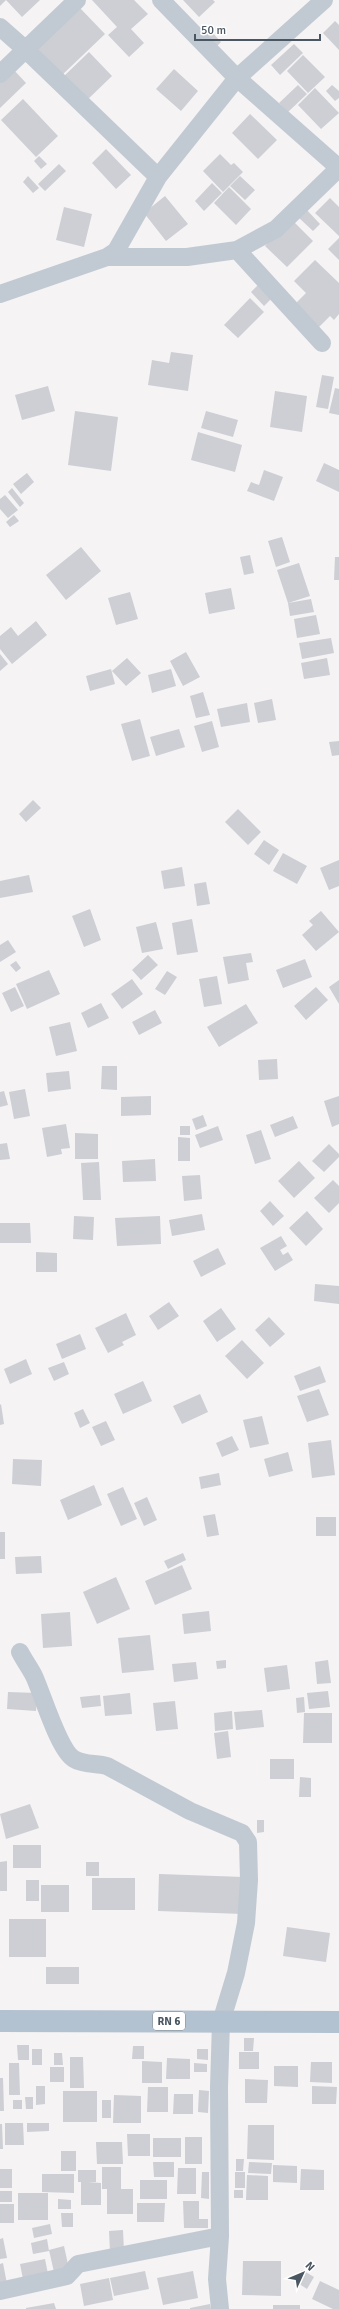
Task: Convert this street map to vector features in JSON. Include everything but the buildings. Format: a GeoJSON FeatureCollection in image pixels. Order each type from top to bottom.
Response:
{"type":"FeatureCollection","features":[{"type":"Feature","properties":{"kind":"main road","name":"RN 6"},"geometry":{"type":"LineString","coordinates":[[0,2021],[339,2022]]}},
{"type":"Feature","properties":{"kind":"street"},"geometry":{"type":"LineString","coordinates":[[0,74],[78,0]]}},
{"type":"Feature","properties":{"kind":"street"},"geometry":{"type":"LineString","coordinates":[[107,257],[187,257],[237,250],[276,229],[338,164],[237,78],[161,0]]}},
{"type":"Feature","properties":{"kind":"street"},"geometry":{"type":"LineString","coordinates":[[0,294],[107,257],[116,251],[158,177],[237,78],[324,0]]}},
{"type":"Feature","properties":{"kind":"street"},"geometry":{"type":"LineString","coordinates":[[0,27],[26,50],[158,177]]}},
{"type":"Feature","properties":{"kind":"street"},"geometry":{"type":"LineString","coordinates":[[237,250],[322,343]]}},
{"type":"Feature","properties":{"kind":"street"},"geometry":{"type":"LineString","coordinates":[[20,1652],[34,1676],[57,1732],[70,1756],[82,1762],[96,1762],[107,1766],[190,1811],[242,1833],[248,1842],[249,1880],[246,1923],[236,1973],[221,2022],[219,2087],[220,2236],[217,2279],[220,2309]]}},
{"type":"Feature","properties":{"kind":"street"},"geometry":{"type":"LineString","coordinates":[[0,2291],[67,2276],[78,2264],[220,2236]]}}]}
